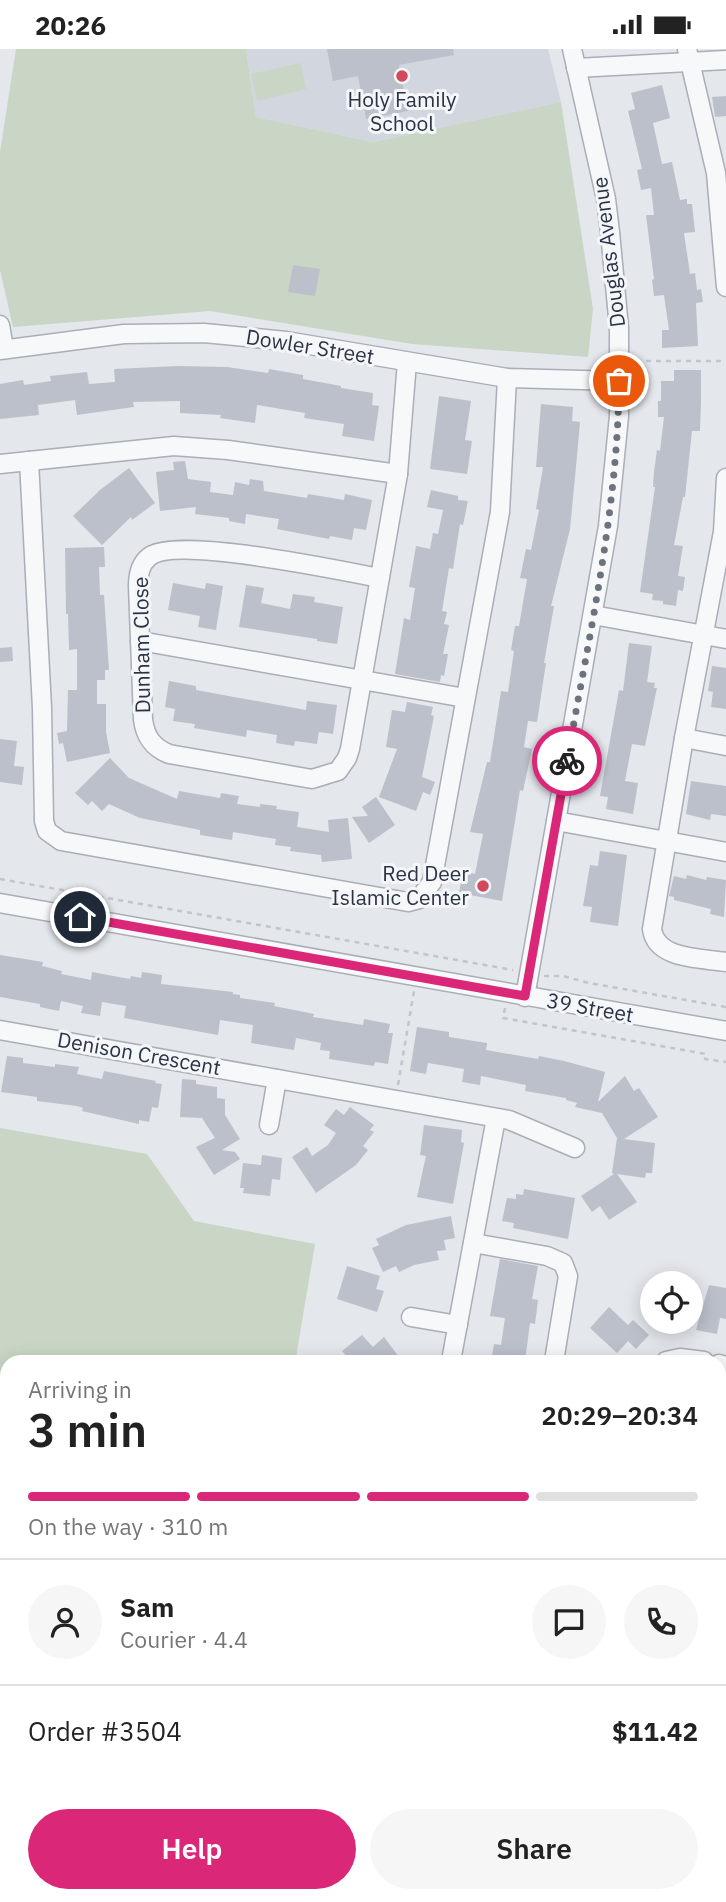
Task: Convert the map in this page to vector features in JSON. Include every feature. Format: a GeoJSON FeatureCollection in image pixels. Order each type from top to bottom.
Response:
{"type":"FeatureCollection","features":[{"type":"Feature","properties":{"kind":"street","name":"Douglas Avenue"},"geometry":{"type":"LineString","coordinates":[[525,996],[613,489],[619,381],[617,296],[606,199],[572,49]]}},
{"type":"Feature","properties":{"kind":"street"},"geometry":{"type":"LineString","coordinates":[[688,55],[721,173],[726,287]]}},
{"type":"Feature","properties":{"kind":"street"},"geometry":{"type":"LineString","coordinates":[[576,68],[688,55],[726,59]]}},
{"type":"Feature","properties":{"kind":"street"},"geometry":{"type":"LineString","coordinates":[[0,325],[2,349]]}},
{"type":"Feature","properties":{"kind":"street","name":"Dowler Street"},"geometry":{"type":"LineString","coordinates":[[2,349],[124,334],[204,333],[286,341],[507,378],[619,381]]}},
{"type":"Feature","properties":{"kind":"street","name":"Dunham Close"},"geometry":{"type":"LineString","coordinates":[[380,578],[233,553],[163,551],[149,556],[138,576],[140,641],[144,728],[155,747],[169,754],[304,778],[329,776],[338,771],[347,758],[380,578],[398,474],[407,362]]}},
{"type":"Feature","properties":{"kind":"street"},"geometry":{"type":"LineString","coordinates":[[29,461],[42,708],[44,821],[47,831],[61,841],[397,901],[419,899],[432,882],[500,512],[507,378]]}},
{"type":"Feature","properties":{"kind":"street"},"geometry":{"type":"LineString","coordinates":[[0,464],[174,446],[228,450],[398,474]]}},
{"type":"Feature","properties":{"kind":"street"},"geometry":{"type":"LineString","coordinates":[[726,478],[724,532],[684,738],[652,929],[653,938],[665,950],[726,962]]}},
{"type":"Feature","properties":{"kind":"street"},"geometry":{"type":"LineString","coordinates":[[593,615],[726,639]]}},
{"type":"Feature","properties":{"kind":"street"},"geometry":{"type":"LineString","coordinates":[[140,641],[465,698]]}},
{"type":"Feature","properties":{"kind":"street"},"geometry":{"type":"LineString","coordinates":[[684,738],[726,746]]}},
{"type":"Feature","properties":{"kind":"street"},"geometry":{"type":"LineString","coordinates":[[556,821],[726,852]]}},
{"type":"Feature","properties":{"kind":"street","name":"39 Street"},"geometry":{"type":"LineString","coordinates":[[0,903],[726,1031]]}},
{"type":"Feature","properties":{"kind":"street","name":"Denison Crescent"},"geometry":{"type":"LineString","coordinates":[[0,1030],[509,1120],[575,1148]]}},
{"type":"Feature","properties":{"kind":"street"},"geometry":{"type":"LineString","coordinates":[[269,1125],[277,1079]]}},
{"type":"Feature","properties":{"kind":"street"},"geometry":{"type":"LineString","coordinates":[[452,1355],[496,1118]]}},
{"type":"Feature","properties":{"kind":"street"},"geometry":{"type":"LineString","coordinates":[[473,1243],[547,1256],[563,1263],[568,1276],[555,1355]]}},
{"type":"Feature","properties":{"kind":"street"},"geometry":{"type":"LineString","coordinates":[[411,1317],[458,1325]]}},
{"type":"Feature","properties":{"kind":"path"},"geometry":{"type":"LineString","coordinates":[[636,361],[726,361]]}},
{"type":"Feature","properties":{"kind":"path"},"geometry":{"type":"LineString","coordinates":[[0,879],[515,971]]}},
{"type":"Feature","properties":{"kind":"path"},"geometry":{"type":"LineString","coordinates":[[509,975],[510,969]]}},
{"type":"Feature","properties":{"kind":"path"},"geometry":{"type":"LineString","coordinates":[[546,977],[563,976],[726,1007]]}},
{"type":"Feature","properties":{"kind":"path"},"geometry":{"type":"LineString","coordinates":[[395,1100],[414,991]]}},
{"type":"Feature","properties":{"kind":"path"},"geometry":{"type":"LineString","coordinates":[[505,1008],[503,1018],[706,1054],[705,1059],[726,1062]]}},
{"type":"Feature","properties":{"kind":"shaded area","name":"Holy Family School"},"geometry":{"type":"Polygon","coordinates":[[[246,49],[548,49],[561,102],[373,142],[256,117],[246,49]]]}},
{"type":"Feature","properties":{"kind":"green space"},"geometry":{"type":"Polygon","coordinates":[[[16,49],[246,49],[256,117],[373,142],[561,102],[593,309],[588,357],[412,344],[210,311],[13,327],[0,270],[0,152],[16,49]]]}},
{"type":"Feature","properties":{"kind":"green space"},"geometry":{"type":"Polygon","coordinates":[[[301,63],[306,89],[257,101],[251,74],[301,63]]]}},
{"type":"Feature","properties":{"kind":"green space"},"geometry":{"type":"Polygon","coordinates":[[[0,1128],[147,1154],[194,1221],[315,1244],[296,1355],[0,1355],[0,1128]]]}},
{"type":"Feature","properties":{"kind":"building"},"geometry":{"type":"Polygon","coordinates":[[[327,49],[453,49],[454,55],[399,65],[408,111],[366,119],[358,76],[333,81],[327,49]]]}},
{"type":"Feature","properties":{"kind":"building"},"geometry":{"type":"Polygon","coordinates":[[[662,85],[670,118],[653,123],[662,164],[672,162],[680,200],[687,199],[687,204],[692,204],[695,232],[684,233],[690,274],[695,273],[697,290],[701,289],[703,302],[696,303],[698,346],[662,348],[662,330],[669,330],[664,295],[654,296],[646,215],[654,215],[651,188],[641,190],[637,170],[642,169],[628,111],[635,109],[631,93],[662,85]]]}},
{"type":"Feature","properties":{"kind":"building"},"geometry":{"type":"Polygon","coordinates":[[[726,96],[726,116],[715,117],[712,97],[726,96]]]}},
{"type":"Feature","properties":{"kind":"building"},"geometry":{"type":"Polygon","coordinates":[[[293,265],[320,269],[315,296],[288,292],[293,265]]]}},
{"type":"Feature","properties":{"kind":"building"},"geometry":{"type":"Polygon","coordinates":[[[227,367],[268,373],[269,369],[303,375],[303,379],[341,388],[373,393],[372,405],[379,406],[374,441],[342,436],[344,424],[304,418],[305,413],[257,405],[255,423],[220,418],[221,415],[180,413],[180,401],[133,402],[134,407],[77,415],[75,400],[38,405],[39,415],[0,419],[0,384],[23,380],[24,385],[51,381],[50,376],[87,372],[89,384],[115,382],[114,369],[227,367]]]}},
{"type":"Feature","properties":{"kind":"building"},"geometry":{"type":"Polygon","coordinates":[[[674,370],[701,370],[700,431],[692,431],[685,497],[674,545],[683,546],[678,576],[685,577],[683,591],[678,590],[676,606],[652,600],[653,594],[640,592],[655,487],[657,450],[660,451],[664,417],[658,417],[661,381],[674,381],[674,370]]]}},
{"type":"Feature","properties":{"kind":"building"},"geometry":{"type":"Polygon","coordinates":[[[439,396],[471,401],[465,440],[472,441],[467,474],[430,469],[439,396]]]}},
{"type":"Feature","properties":{"kind":"building"},"geometry":{"type":"Polygon","coordinates":[[[541,404],[573,407],[572,421],[580,422],[570,529],[551,606],[554,606],[537,722],[528,721],[524,747],[532,749],[523,791],[520,790],[502,901],[459,893],[463,871],[475,874],[483,834],[470,832],[487,762],[490,762],[501,691],[508,692],[515,626],[519,626],[527,579],[520,578],[526,549],[531,550],[539,510],[536,509],[543,467],[536,467],[541,404]]]}},
{"type":"Feature","properties":{"kind":"building"},"geometry":{"type":"Polygon","coordinates":[[[185,461],[188,479],[211,482],[210,492],[233,495],[235,482],[249,485],[250,479],[263,481],[264,491],[307,498],[308,494],[344,500],[345,494],[372,500],[366,530],[354,528],[352,540],[330,536],[329,539],[277,529],[279,519],[246,514],[245,524],[229,521],[229,518],[195,514],[196,507],[160,511],[156,472],[174,470],[173,462],[185,461]]]}},
{"type":"Feature","properties":{"kind":"building"},"geometry":{"type":"Polygon","coordinates":[[[129,468],[155,503],[132,520],[131,517],[102,545],[73,516],[100,490],[129,468]]]}},
{"type":"Feature","properties":{"kind":"building"},"geometry":{"type":"Polygon","coordinates":[[[431,490],[468,501],[463,525],[460,524],[453,569],[449,568],[442,611],[447,612],[444,624],[449,625],[443,654],[448,654],[444,676],[441,675],[440,682],[395,674],[404,618],[410,620],[415,588],[409,587],[416,546],[430,549],[433,533],[438,534],[443,510],[427,507],[431,490]]]}},
{"type":"Feature","properties":{"kind":"building"},"geometry":{"type":"Polygon","coordinates":[[[104,547],[105,567],[99,567],[100,595],[104,595],[109,670],[105,670],[105,680],[97,680],[97,704],[106,704],[106,732],[110,753],[67,762],[63,743],[59,744],[57,733],[67,731],[68,690],[77,690],[77,649],[69,650],[65,548],[104,547]]]}},
{"type":"Feature","properties":{"kind":"building"},"geometry":{"type":"Polygon","coordinates":[[[173,583],[205,589],[206,583],[223,586],[216,630],[198,627],[200,616],[168,610],[173,583]]]}},
{"type":"Feature","properties":{"kind":"building"},"geometry":{"type":"Polygon","coordinates":[[[246,585],[264,588],[261,603],[290,609],[293,594],[315,597],[314,602],[343,607],[337,644],[239,627],[246,585]]]}},
{"type":"Feature","properties":{"kind":"building"},"geometry":{"type":"Polygon","coordinates":[[[629,643],[652,646],[647,682],[655,683],[654,688],[657,688],[645,746],[632,744],[625,781],[638,783],[633,814],[606,809],[608,797],[600,796],[619,690],[623,691],[629,643]]]}},
{"type":"Feature","properties":{"kind":"building"},"geometry":{"type":"Polygon","coordinates":[[[12,647],[13,661],[0,662],[0,648],[12,647]]]}},
{"type":"Feature","properties":{"kind":"building"},"geometry":{"type":"Polygon","coordinates":[[[712,666],[726,668],[726,709],[711,707],[713,692],[708,691],[712,666]]]}},
{"type":"Feature","properties":{"kind":"building"},"geometry":{"type":"Polygon","coordinates":[[[169,681],[196,686],[196,690],[306,710],[307,701],[337,705],[333,734],[319,732],[317,744],[295,741],[294,746],[276,743],[277,735],[247,730],[246,737],[194,728],[195,724],[173,721],[175,709],[165,707],[169,681]]]}},
{"type":"Feature","properties":{"kind":"building"},"geometry":{"type":"Polygon","coordinates":[[[407,702],[433,707],[431,715],[434,716],[422,777],[435,782],[430,795],[423,792],[416,811],[379,797],[397,749],[386,747],[392,710],[405,712],[407,702]]]}},
{"type":"Feature","properties":{"kind":"building"},"geometry":{"type":"Polygon","coordinates":[[[0,739],[17,741],[14,766],[24,767],[22,785],[0,782],[0,739]]]}},
{"type":"Feature","properties":{"kind":"building"},"geometry":{"type":"Polygon","coordinates":[[[110,758],[129,778],[177,799],[179,791],[220,798],[221,793],[239,796],[237,804],[277,806],[276,809],[299,812],[297,827],[329,832],[328,820],[348,818],[352,859],[322,862],[321,855],[290,851],[291,847],[275,845],[276,839],[233,832],[232,840],[200,835],[200,830],[140,818],[109,804],[102,811],[92,801],[88,805],[75,793],[110,758]]]}},
{"type":"Feature","properties":{"kind":"building"},"geometry":{"type":"Polygon","coordinates":[[[691,781],[726,786],[726,816],[711,814],[710,820],[686,814],[691,781]]]}},
{"type":"Feature","properties":{"kind":"building"},"geometry":{"type":"Polygon","coordinates":[[[376,797],[395,825],[369,843],[352,817],[368,816],[362,807],[376,797]]]}},
{"type":"Feature","properties":{"kind":"building"},"geometry":{"type":"Polygon","coordinates":[[[600,851],[627,855],[618,926],[590,922],[592,907],[583,906],[590,865],[598,866],[600,851]]]}},
{"type":"Feature","properties":{"kind":"building"},"geometry":{"type":"Polygon","coordinates":[[[687,875],[706,880],[707,877],[726,880],[724,917],[710,914],[711,909],[674,900],[674,897],[669,896],[674,876],[686,879],[687,875]]]}},
{"type":"Feature","properties":{"kind":"building"},"geometry":{"type":"Polygon","coordinates":[[[0,955],[43,962],[42,966],[62,971],[61,974],[91,980],[92,972],[130,979],[131,976],[141,978],[142,972],[162,975],[161,984],[233,992],[240,995],[240,998],[275,1003],[274,1006],[314,1014],[313,1017],[363,1025],[364,1019],[390,1024],[388,1033],[393,1033],[388,1064],[375,1062],[374,1066],[329,1059],[330,1051],[320,1050],[321,1043],[296,1038],[294,1050],[251,1043],[253,1025],[220,1020],[218,1035],[124,1018],[126,1006],[102,1002],[100,1016],[81,1013],[83,1006],[61,1001],[59,1011],[40,1007],[40,1004],[0,997],[0,955]]]}},
{"type":"Feature","properties":{"kind":"building"},"geometry":{"type":"Polygon","coordinates":[[[417,1027],[449,1032],[449,1037],[487,1043],[486,1050],[538,1059],[539,1056],[605,1072],[598,1102],[625,1076],[634,1091],[639,1088],[658,1117],[624,1139],[655,1143],[652,1173],[646,1173],[645,1178],[617,1174],[637,1202],[609,1220],[600,1206],[592,1212],[581,1196],[614,1174],[617,1138],[602,1113],[575,1107],[577,1103],[566,1098],[525,1091],[526,1085],[481,1076],[480,1085],[462,1082],[464,1069],[428,1063],[426,1074],[410,1071],[417,1027]]]}},
{"type":"Feature","properties":{"kind":"building"},"geometry":{"type":"Polygon","coordinates":[[[7,1056],[23,1058],[23,1063],[79,1067],[77,1074],[102,1079],[104,1071],[156,1081],[155,1083],[162,1084],[158,1108],[152,1107],[149,1122],[139,1120],[139,1124],[82,1111],[83,1108],[77,1106],[37,1101],[37,1097],[1,1092],[7,1056]]]}},
{"type":"Feature","properties":{"kind":"building"},"geometry":{"type":"Polygon","coordinates":[[[182,1079],[196,1080],[196,1084],[217,1087],[217,1098],[225,1099],[225,1115],[240,1139],[222,1150],[235,1152],[240,1159],[214,1175],[196,1147],[215,1138],[202,1118],[180,1117],[182,1079]]]}},
{"type":"Feature","properties":{"kind":"building"},"geometry":{"type":"Polygon","coordinates":[[[350,1107],[374,1125],[370,1130],[374,1132],[363,1146],[368,1150],[356,1165],[316,1193],[292,1157],[307,1147],[312,1156],[328,1145],[336,1133],[324,1125],[336,1109],[344,1115],[350,1107]]]}},
{"type":"Feature","properties":{"kind":"building"},"geometry":{"type":"Polygon","coordinates":[[[424,1125],[462,1130],[461,1142],[464,1143],[453,1204],[417,1197],[426,1156],[420,1155],[424,1125]]]}},
{"type":"Feature","properties":{"kind":"building"},"geometry":{"type":"Polygon","coordinates":[[[262,1155],[282,1158],[280,1180],[272,1179],[270,1196],[243,1193],[244,1188],[240,1188],[243,1163],[261,1165],[262,1155]]]}},
{"type":"Feature","properties":{"kind":"building"},"geometry":{"type":"Polygon","coordinates":[[[524,1189],[575,1198],[568,1239],[513,1228],[514,1223],[502,1221],[507,1198],[516,1199],[516,1194],[523,1195],[524,1189]]]}},
{"type":"Feature","properties":{"kind":"building"},"geometry":{"type":"Polygon","coordinates":[[[451,1216],[455,1238],[444,1240],[446,1250],[437,1251],[439,1260],[414,1265],[399,1272],[396,1266],[383,1272],[372,1248],[379,1245],[376,1239],[406,1225],[451,1216]]]}},
{"type":"Feature","properties":{"kind":"building"},"geometry":{"type":"Polygon","coordinates":[[[500,1259],[538,1266],[532,1299],[538,1300],[535,1324],[530,1323],[526,1355],[492,1355],[494,1344],[501,1345],[505,1318],[490,1316],[500,1259]]]}},
{"type":"Feature","properties":{"kind":"building"},"geometry":{"type":"Polygon","coordinates":[[[347,1266],[380,1276],[376,1289],[384,1291],[377,1312],[337,1299],[347,1266]]]}},
{"type":"Feature","properties":{"kind":"building"},"geometry":{"type":"Polygon","coordinates":[[[709,1285],[726,1288],[726,1319],[720,1318],[717,1334],[703,1331],[703,1306],[709,1285]]]}},
{"type":"Feature","properties":{"kind":"building"},"geometry":{"type":"Polygon","coordinates":[[[609,1307],[628,1325],[633,1320],[640,1327],[640,1334],[649,1335],[636,1349],[628,1341],[617,1353],[590,1328],[609,1307]]]}},
{"type":"Feature","properties":{"kind":"building"},"geometry":{"type":"Polygon","coordinates":[[[362,1335],[373,1347],[384,1337],[398,1355],[346,1355],[342,1351],[362,1335]]]}},
{"type":"Feature","properties":{"kind":"way so far"},"geometry":{"type":"LineString","coordinates":[[567,761],[608,526],[617,451],[619,381]]}},
{"type":"Feature","properties":{"kind":"place","name":"Holy Family School"},"geometry":{"type":"Point","coordinates":[402,76]}},
{"type":"Feature","properties":{"kind":"place","name":"Red Deer Islamic Center"},"geometry":{"type":"Point","coordinates":[483,886]}},
{"type":"Feature","properties":{"kind":"route"},"geometry":{"type":"LineString","coordinates":[[80,917],[525,996],[567,761]]}}]}
